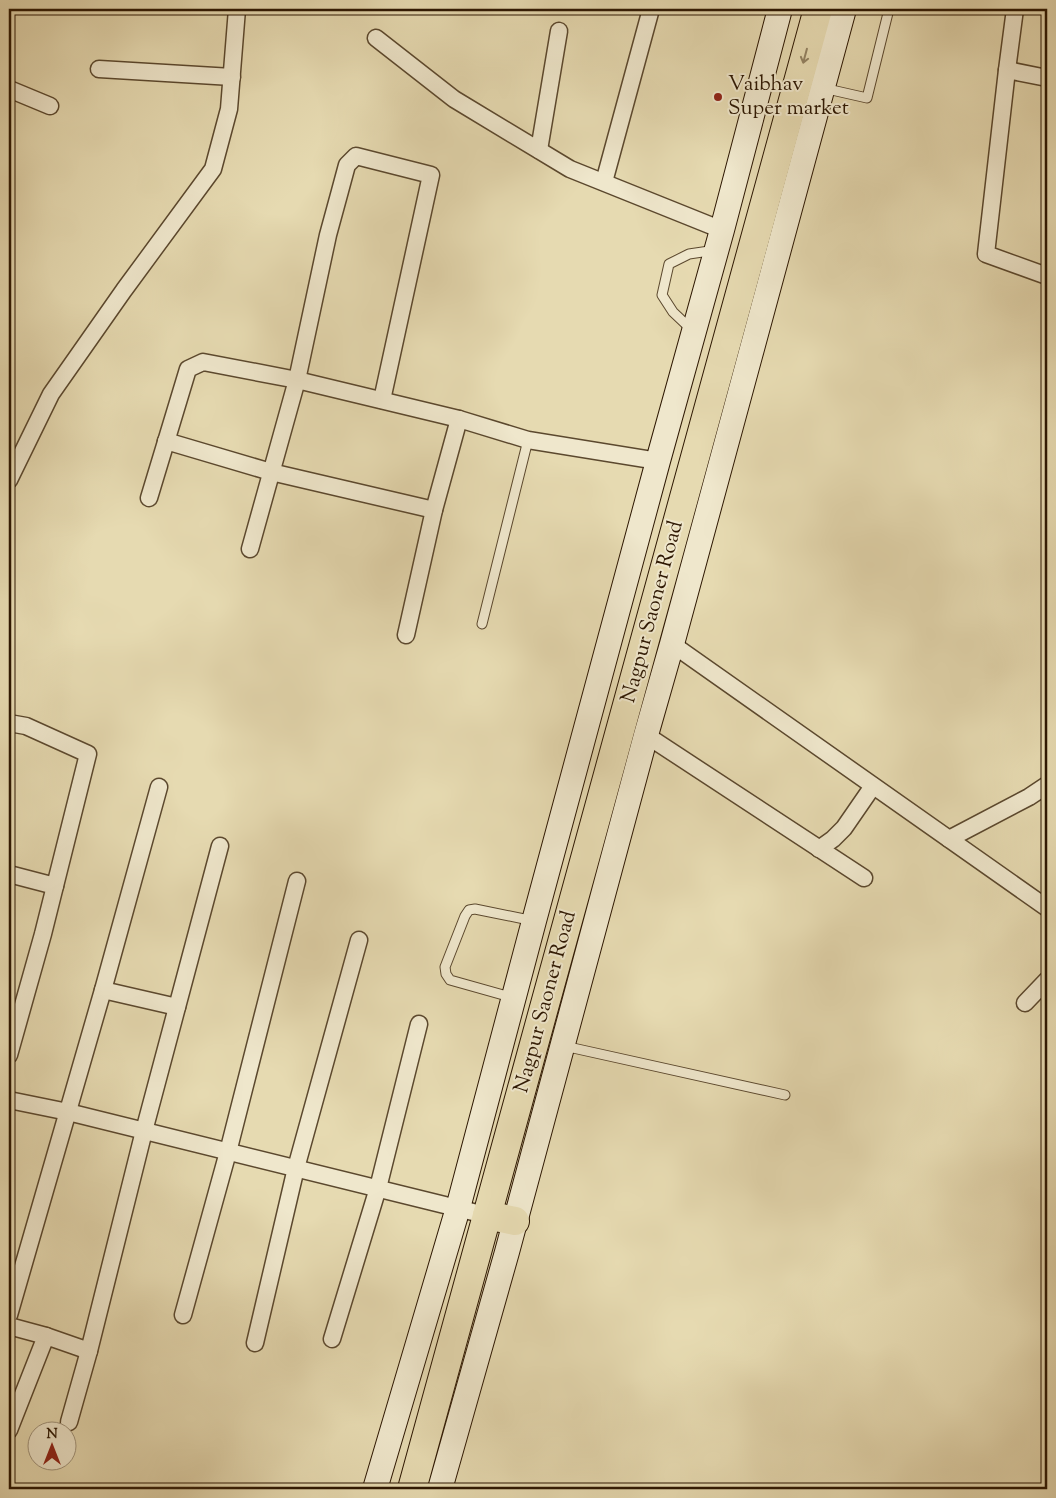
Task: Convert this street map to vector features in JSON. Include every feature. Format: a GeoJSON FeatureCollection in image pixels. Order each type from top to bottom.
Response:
{"type":"FeatureCollection","features":[{"type":"Feature","properties":{"kind":"highway","name":"Nagpur Saoner Road"},"geometry":{"type":"LineString","coordinates":[[473,1211],[510,1081],[799,9]]}},
{"type":"Feature","properties":{"kind":"highway","name":"Nagpur Saoner Road"},"geometry":{"type":"LineString","coordinates":[[473,1211],[818,9]]}},
{"type":"Feature","properties":{"kind":"highway"},"geometry":{"type":"LineString","coordinates":[[412,1489],[472,1243],[473,1211],[515,1221]]}},
{"type":"Feature","properties":{"kind":"highway"},"geometry":{"type":"LineString","coordinates":[[396,1489],[472,1243]]}},
{"type":"Feature","properties":{"kind":"street"},"geometry":{"type":"LineString","coordinates":[[9,480],[51,394],[213,169],[229,109],[237,9]]}},
{"type":"Feature","properties":{"kind":"street"},"geometry":{"type":"LineString","coordinates":[[604,182],[651,9]]}},
{"type":"Feature","properties":{"kind":"street"},"geometry":{"type":"LineString","coordinates":[[375,1489],[473,1211],[514,998],[658,461],[720,240],[780,9]]}},
{"type":"Feature","properties":{"kind":"street"},"geometry":{"type":"LineString","coordinates":[[440,1489],[515,1221],[844,9]]}},
{"type":"Feature","properties":{"kind":"street"},"geometry":{"type":"LineString","coordinates":[[1015,9],[986,254],[1047,276]]}},
{"type":"Feature","properties":{"kind":"street"},"geometry":{"type":"LineString","coordinates":[[539,150],[559,31]]}},
{"type":"Feature","properties":{"kind":"street"},"geometry":{"type":"LineString","coordinates":[[376,38],[454,99],[570,169],[604,182],[720,240]]}},
{"type":"Feature","properties":{"kind":"street"},"geometry":{"type":"LineString","coordinates":[[99,69],[232,77]]}},
{"type":"Feature","properties":{"kind":"street"},"geometry":{"type":"LineString","coordinates":[[1007,70],[1047,78]]}},
{"type":"Feature","properties":{"kind":"street"},"geometry":{"type":"LineString","coordinates":[[9,89],[50,106]]}},
{"type":"Feature","properties":{"kind":"street"},"geometry":{"type":"LineString","coordinates":[[250,549],[296,380],[328,236],[347,165],[356,156],[431,175],[382,400]]}},
{"type":"Feature","properties":{"kind":"street"},"geometry":{"type":"LineString","coordinates":[[149,498],[188,369],[203,362],[296,380],[382,400],[459,419],[528,440],[658,461]]}},
{"type":"Feature","properties":{"kind":"street"},"geometry":{"type":"LineString","coordinates":[[406,635],[434,510],[459,419]]}},
{"type":"Feature","properties":{"kind":"street"},"geometry":{"type":"LineString","coordinates":[[166,441],[271,472],[434,510]]}},
{"type":"Feature","properties":{"kind":"street"},"geometry":{"type":"LineString","coordinates":[[672,644],[1047,908]]}},
{"type":"Feature","properties":{"kind":"street"},"geometry":{"type":"LineString","coordinates":[[9,723],[26,726],[88,754],[55,886],[9,1055]]}},
{"type":"Feature","properties":{"kind":"street"},"geometry":{"type":"LineString","coordinates":[[646,734],[864,878]]}},
{"type":"Feature","properties":{"kind":"street"},"geometry":{"type":"LineString","coordinates":[[949,839],[1029,797],[1047,785]]}},
{"type":"Feature","properties":{"kind":"street"},"geometry":{"type":"LineString","coordinates":[[819,849],[844,828],[873,786]]}},
{"type":"Feature","properties":{"kind":"street"},"geometry":{"type":"LineString","coordinates":[[9,1315],[103,990],[159,787]]}},
{"type":"Feature","properties":{"kind":"street"},"geometry":{"type":"LineString","coordinates":[[70,1420],[220,846]]}},
{"type":"Feature","properties":{"kind":"street"},"geometry":{"type":"LineString","coordinates":[[9,874],[55,886]]}},
{"type":"Feature","properties":{"kind":"street"},"geometry":{"type":"LineString","coordinates":[[183,1315],[228,1152],[297,881]]}},
{"type":"Feature","properties":{"kind":"street"},"geometry":{"type":"LineString","coordinates":[[255,1343],[296,1168],[359,940]]}},
{"type":"Feature","properties":{"kind":"street"},"geometry":{"type":"LineString","coordinates":[[1024,1003],[1047,980]]}},
{"type":"Feature","properties":{"kind":"street"},"geometry":{"type":"LineString","coordinates":[[103,990],[177,1007]]}},
{"type":"Feature","properties":{"kind":"street"},"geometry":{"type":"LineString","coordinates":[[332,1339],[378,1188],[419,1024]]}},
{"type":"Feature","properties":{"kind":"street"},"geometry":{"type":"LineString","coordinates":[[9,1100],[68,1112],[473,1211]]}},
{"type":"Feature","properties":{"kind":"street"},"geometry":{"type":"LineString","coordinates":[[9,1326],[89,1351]]}},
{"type":"Feature","properties":{"kind":"street"},"geometry":{"type":"LineString","coordinates":[[9,1430],[15,1395],[46,1336]]}},
{"type":"Feature","properties":{"kind":"lane"},"geometry":{"type":"LineString","coordinates":[[822,88],[867,98],[889,9]]}},
{"type":"Feature","properties":{"kind":"lane"},"geometry":{"type":"LineString","coordinates":[[694,332],[673,312],[662,295],[669,264],[720,240]]}},
{"type":"Feature","properties":{"kind":"lane"},"geometry":{"type":"LineString","coordinates":[[482,624],[528,440]]}},
{"type":"Feature","properties":{"kind":"lane"},"geometry":{"type":"LineString","coordinates":[[514,998],[450,980],[446,974],[445,967],[469,910],[475,908],[534,922]]}},
{"type":"Feature","properties":{"kind":"lane"},"geometry":{"type":"LineString","coordinates":[[562,1045],[785,1095]]}},
{"type":"Feature","properties":{"kind":"place","name":"Vaibhav Super market"},"geometry":{"type":"Point","coordinates":[718,97]}}]}
